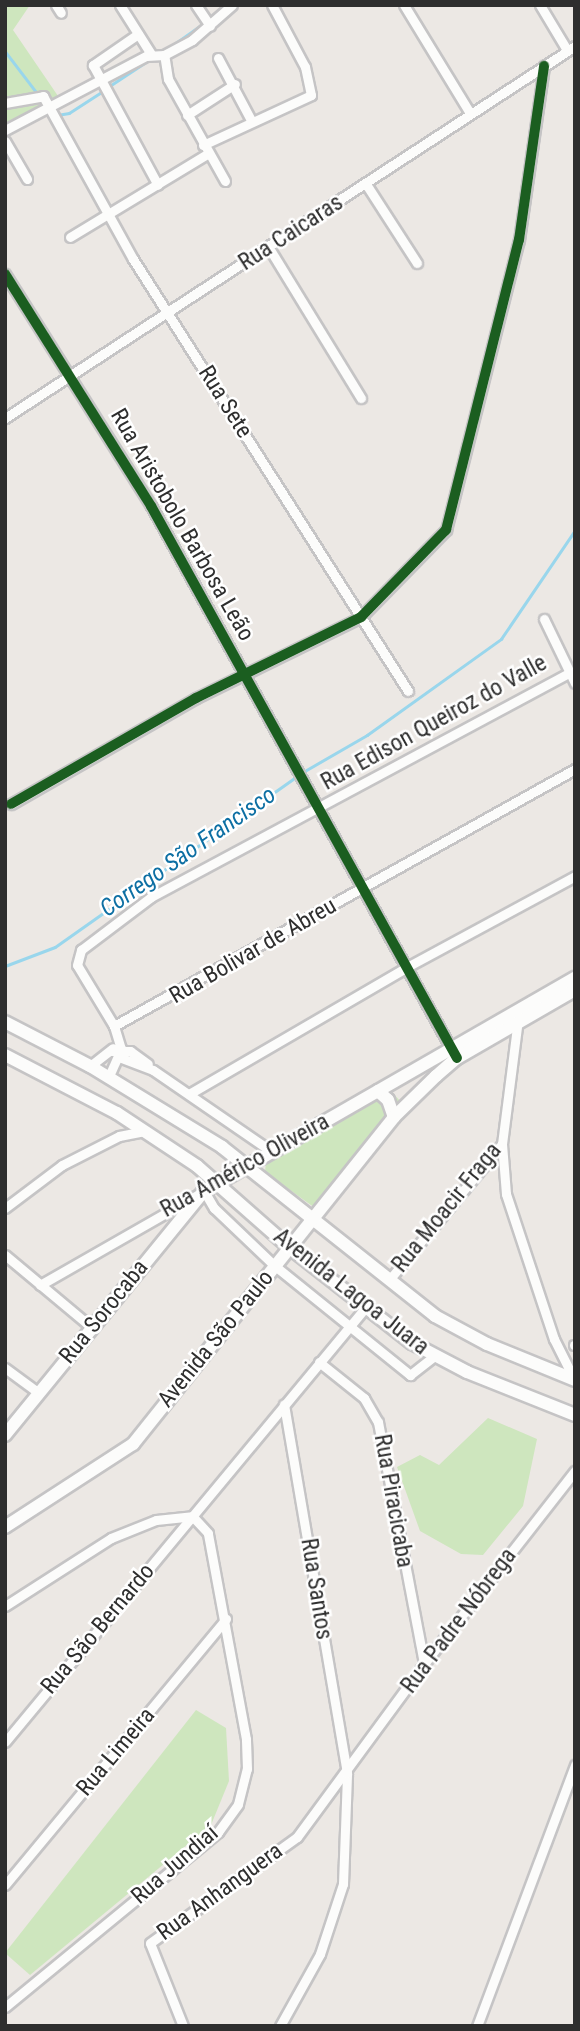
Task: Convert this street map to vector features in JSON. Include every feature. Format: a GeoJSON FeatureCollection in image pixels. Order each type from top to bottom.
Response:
{"type":"FeatureCollection","features":[{"type":"Feature","properties":{"kind":"street"},"geometry":{"type":"LineString","coordinates":[[120,5],[151,54]]}},
{"type":"Feature","properties":{"kind":"street"},"geometry":{"type":"LineString","coordinates":[[196,5],[210,26]]}},
{"type":"Feature","properties":{"kind":"street"},"geometry":{"type":"LineString","coordinates":[[5,130],[151,54],[164,55],[210,26],[232,5]]}},
{"type":"Feature","properties":{"kind":"street"},"geometry":{"type":"LineString","coordinates":[[70,237],[158,185],[205,150],[251,122],[312,93],[272,5]]}},
{"type":"Feature","properties":{"kind":"street"},"geometry":{"type":"LineString","coordinates":[[404,5],[470,113]]}},
{"type":"Feature","properties":{"kind":"street"},"geometry":{"type":"LineString","coordinates":[[540,5],[571,48]]}},
{"type":"Feature","properties":{"kind":"street"},"geometry":{"type":"LineString","coordinates":[[138,34],[93,62],[158,185]]}},
{"type":"Feature","properties":{"kind":"street","name":"Rua Caicaras"},"geometry":{"type":"LineString","coordinates":[[5,418],[269,248],[571,48]]}},
{"type":"Feature","properties":{"kind":"street"},"geometry":{"type":"LineString","coordinates":[[164,55],[168,79],[205,150],[225,181]]}},
{"type":"Feature","properties":{"kind":"street"},"geometry":{"type":"LineString","coordinates":[[218,58],[235,84],[251,122]]}},
{"type":"Feature","properties":{"kind":"street"},"geometry":{"type":"LineString","coordinates":[[10,804],[196,698],[246,676],[361,617],[449,524],[519,240],[544,66]]}},
{"type":"Feature","properties":{"kind":"street"},"geometry":{"type":"LineString","coordinates":[[187,115],[235,84]]}},
{"type":"Feature","properties":{"kind":"street"},"geometry":{"type":"LineString","coordinates":[[5,103],[40,94],[47,110]]}},
{"type":"Feature","properties":{"kind":"street","name":"Rua Sete"},"geometry":{"type":"LineString","coordinates":[[47,110],[168,312],[408,691]]}},
{"type":"Feature","properties":{"kind":"street"},"geometry":{"type":"LineString","coordinates":[[5,141],[27,179]]}},
{"type":"Feature","properties":{"kind":"street"},"geometry":{"type":"LineString","coordinates":[[366,184],[417,263]]}},
{"type":"Feature","properties":{"kind":"street"},"geometry":{"type":"LineString","coordinates":[[269,248],[361,398]]}},
{"type":"Feature","properties":{"kind":"street","name":"Rua Aristobolo Barbosa Leão"},"geometry":{"type":"LineString","coordinates":[[5,274],[158,517],[304,786],[364,888],[457,1058]]}},
{"type":"Feature","properties":{"kind":"street"},"geometry":{"type":"LineString","coordinates":[[544,620],[575,683]]}},
{"type":"Feature","properties":{"kind":"street","name":"Rua Edison Queiroz do Valle"},"geometry":{"type":"LineString","coordinates":[[114,1028],[77,965],[81,950],[151,897],[318,810],[569,673]]}},
{"type":"Feature","properties":{"kind":"street","name":"Rua Bolivar de Abreu"},"geometry":{"type":"LineString","coordinates":[[114,1028],[575,769]]}},
{"type":"Feature","properties":{"kind":"street"},"geometry":{"type":"LineString","coordinates":[[189,1094],[407,967],[575,876]]}},
{"type":"Feature","properties":{"kind":"street"},"geometry":{"type":"LineString","coordinates":[[517,1017],[575,978]]}},
{"type":"Feature","properties":{"kind":"street"},"geometry":{"type":"LineString","coordinates":[[517,1017],[575,990]]}},
{"type":"Feature","properties":{"kind":"street","name":"Rua Américo Oliveira"},"geometry":{"type":"LineString","coordinates":[[40,1285],[378,1091],[449,1046],[517,1017]]}},
{"type":"Feature","properties":{"kind":"street","name":"Avenida São Paulo"},"geometry":{"type":"LineString","coordinates":[[5,1527],[132,1444],[394,1117],[457,1058],[517,1017]]}},
{"type":"Feature","properties":{"kind":"street","name":"Rua Moacir Fraga"},"geometry":{"type":"LineString","coordinates":[[389,1280],[502,1144],[517,1017]]}},
{"type":"Feature","properties":{"kind":"street","name":"Avenida Lagoa Juara"},"geometry":{"type":"LineString","coordinates":[[5,1022],[109,1076],[178,1117],[246,1166],[389,1280],[460,1331],[575,1380]]}},
{"type":"Feature","properties":{"kind":"street"},"geometry":{"type":"LineString","coordinates":[[109,1076],[117,1053],[114,1028]]}},
{"type":"Feature","properties":{"kind":"street"},"geometry":{"type":"LineString","coordinates":[[117,1053],[153,1070],[271,1152]]}},
{"type":"Feature","properties":{"kind":"street"},"geometry":{"type":"LineString","coordinates":[[90,1066],[117,1053]]}},
{"type":"Feature","properties":{"kind":"street","name":"Avenida Lagoa Juara"},"geometry":{"type":"LineString","coordinates":[[5,1055],[145,1131],[218,1182],[289,1247],[365,1308],[434,1356],[575,1415]]}},
{"type":"Feature","properties":{"kind":"street"},"geometry":{"type":"LineString","coordinates":[[378,1091],[388,1100],[394,1117]]}},
{"type":"Feature","properties":{"kind":"street"},"geometry":{"type":"LineString","coordinates":[[5,1208],[62,1165],[119,1136],[145,1131]]}},
{"type":"Feature","properties":{"kind":"street"},"geometry":{"type":"LineString","coordinates":[[502,1144],[506,1194],[550,1323],[575,1380]]}},
{"type":"Feature","properties":{"kind":"street"},"geometry":{"type":"LineString","coordinates":[[204,1191],[214,1208],[275,1266],[410,1374],[434,1356]]}},
{"type":"Feature","properties":{"kind":"street","name":"Rua Sorocaba"},"geometry":{"type":"LineString","coordinates":[[5,1435],[204,1191]]}},
{"type":"Feature","properties":{"kind":"street"},"geometry":{"type":"LineString","coordinates":[[5,1255],[91,1327]]}},
{"type":"Feature","properties":{"kind":"street"},"geometry":{"type":"LineString","coordinates":[[5,1605],[111,1538],[156,1520],[192,1516],[365,1308]]}},
{"type":"Feature","properties":{"kind":"street","name":"Rua Piracicaba"},"geometry":{"type":"LineString","coordinates":[[319,1362],[364,1398],[379,1422],[424,1664]]}},
{"type":"Feature","properties":{"kind":"street"},"geometry":{"type":"LineString","coordinates":[[5,1368],[39,1393]]}},
{"type":"Feature","properties":{"kind":"street","name":"Rua Santos"},"geometry":{"type":"LineString","coordinates":[[279,2026],[320,1954],[343,1884],[347,1773],[284,1404]]}},
{"type":"Feature","properties":{"kind":"street","name":"Rua Padre Nóbrega"},"geometry":{"type":"LineString","coordinates":[[347,1773],[424,1664],[575,1471]]}},
{"type":"Feature","properties":{"kind":"street","name":"Rua Jundiaí"},"geometry":{"type":"LineString","coordinates":[[5,2007],[218,1832],[238,1804],[247,1769],[246,1739],[208,1532],[192,1516]]}},
{"type":"Feature","properties":{"kind":"street","name":"Rua São Bernardo"},"geometry":{"type":"LineString","coordinates":[[5,1742],[192,1516]]}},
{"type":"Feature","properties":{"kind":"street","name":"Rua Limeira"},"geometry":{"type":"LineString","coordinates":[[5,1885],[226,1619]]}},
{"type":"Feature","properties":{"kind":"street"},"geometry":{"type":"LineString","coordinates":[[477,2026],[575,1765]]}},
{"type":"Feature","properties":{"kind":"street","name":"Rua Anhanguera"},"geometry":{"type":"LineString","coordinates":[[183,2026],[150,1943],[297,1837],[347,1773]]}},
{"type":"Feature","properties":{"kind":"green space"},"geometry":{"type":"Polygon","coordinates":[[[5,5],[30,5],[13,30],[58,96],[5,126],[5,5]]]}},
{"type":"Feature","properties":{"kind":"green space"},"geometry":{"type":"Polygon","coordinates":[[[391,1091],[401,1102],[315,1208],[265,1172],[266,1162],[391,1091]]]}},
{"type":"Feature","properties":{"kind":"green space"},"geometry":{"type":"Polygon","coordinates":[[[488,1418],[537,1439],[523,1506],[483,1555],[461,1554],[420,1531],[397,1467],[420,1455],[439,1465],[488,1418]]]}},
{"type":"Feature","properties":{"kind":"green space"},"geometry":{"type":"Polygon","coordinates":[[[196,1710],[226,1728],[229,1781],[211,1825],[30,1975],[5,1953],[196,1710]]]}},
{"type":"Feature","properties":{"kind":"waterway"},"geometry":{"type":"LineString","coordinates":[[209,18],[225,5]]}},
{"type":"Feature","properties":{"kind":"waterway"},"geometry":{"type":"LineString","coordinates":[[170,47],[204,23]]}},
{"type":"Feature","properties":{"kind":"waterway"},"geometry":{"type":"LineString","coordinates":[[5,51],[37,93]]}},
{"type":"Feature","properties":{"kind":"waterway"},"geometry":{"type":"LineString","coordinates":[[108,87],[152,58]]}},
{"type":"Feature","properties":{"kind":"waterway"},"geometry":{"type":"LineString","coordinates":[[57,115],[69,113],[103,91]]}},
{"type":"Feature","properties":{"kind":"waterway","name":"Corrego São Francisco"},"geometry":{"type":"LineString","coordinates":[[303,772],[367,735],[501,639],[575,530]]}},
{"type":"Feature","properties":{"kind":"waterway","name":"Corrego São Francisco"},"geometry":{"type":"LineString","coordinates":[[5,966],[55,947],[297,776]]}},
{"type":"Feature","properties":{"kind":"cycle path"},"geometry":{"type":"LineString","coordinates":[[11,804],[196,698],[361,617],[446,530],[519,240],[544,66]]}},
{"type":"Feature","properties":{"kind":"cycle path"},"geometry":{"type":"LineString","coordinates":[[5,274],[151,506],[457,1058]]}}]}
